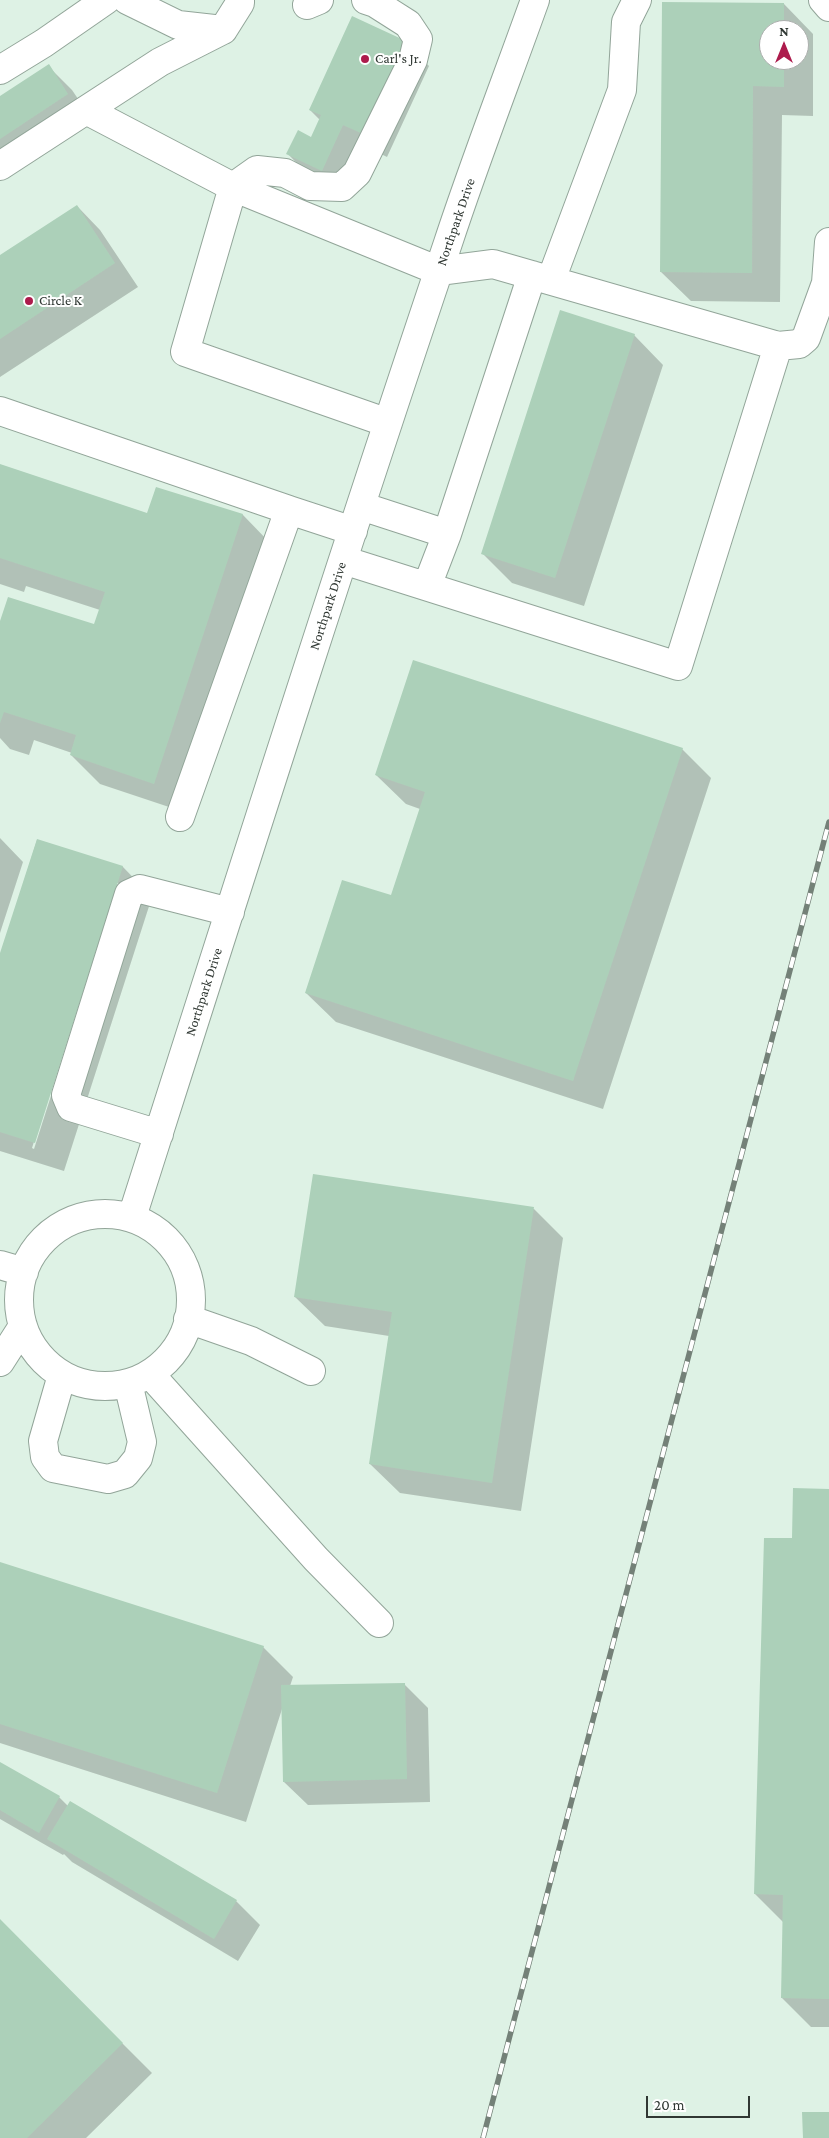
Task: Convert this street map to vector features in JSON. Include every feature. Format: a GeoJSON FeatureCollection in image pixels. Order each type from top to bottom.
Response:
{"type":"FeatureCollection","features":[{"type":"Feature","properties":{"kind":"street"},"geometry":{"type":"LineString","coordinates":[[0,70],[44,43],[106,0]]}},
{"type":"Feature","properties":{"kind":"street"},"geometry":{"type":"LineString","coordinates":[[127,0],[178,25],[223,30]]}},
{"type":"Feature","properties":{"kind":"street"},"geometry":{"type":"LineString","coordinates":[[0,166],[160,62],[223,30],[240,0]]}},
{"type":"Feature","properties":{"kind":"street"},"geometry":{"type":"LineString","coordinates":[[366,0],[375,3],[408,24],[418,39],[413,60],[357,173],[342,186],[310,186],[286,173],[257,170],[233,187],[185,352],[388,423]]}},
{"type":"Feature","properties":{"kind":"street","name":"Northpark Drive"},"geometry":{"type":"LineString","coordinates":[[132,1217],[388,423],[439,271],[535,0]]}},
{"type":"Feature","properties":{"kind":"street"},"geometry":{"type":"LineString","coordinates":[[427,586],[541,278],[622,90],[626,22],[637,0]]}},
{"type":"Feature","properties":{"kind":"street"},"geometry":{"type":"LineString","coordinates":[[823,0],[829,7]]}},
{"type":"Feature","properties":{"kind":"street"},"geometry":{"type":"LineString","coordinates":[[86,110],[233,187],[439,271],[493,264],[778,346],[799,344],[806,338],[826,283],[829,242]]}},
{"type":"Feature","properties":{"kind":"street"},"geometry":{"type":"LineString","coordinates":[[343,560],[678,666],[778,346]]}},
{"type":"Feature","properties":{"kind":"street"},"geometry":{"type":"LineString","coordinates":[[0,411],[289,510],[447,534]]}},
{"type":"Feature","properties":{"kind":"street"},"geometry":{"type":"LineString","coordinates":[[180,817],[289,510]]}},
{"type":"Feature","properties":{"kind":"street"},"geometry":{"type":"LineString","coordinates":[[159,1134],[71,1107],[66,1095],[120,922],[129,894],[140,889],[230,912]]}},
{"type":"Feature","properties":{"kind":"street"},"geometry":{"type":"LineString","coordinates":[[114,1213],[132,1217],[161,1233],[182,1258],[192,1291],[185,1335],[171,1357],[139,1379],[97,1386],[62,1375],[37,1354],[23,1326],[20,1284],[12,1268],[29,1257],[43,1239],[74,1219],[114,1213]]}},
{"type":"Feature","properties":{"kind":"street"},"geometry":{"type":"LineString","coordinates":[[188,1319],[250,1341],[311,1371]]}},
{"type":"Feature","properties":{"kind":"street"},"geometry":{"type":"LineString","coordinates":[[0,1362],[23,1326]]}},
{"type":"Feature","properties":{"kind":"street"},"geometry":{"type":"LineString","coordinates":[[62,1375],[43,1441],[46,1457],[53,1468],[108,1479],[125,1474],[138,1458],[142,1442],[139,1379]]}},
{"type":"Feature","properties":{"kind":"street"},"geometry":{"type":"LineString","coordinates":[[139,1379],[379,1624]]}},
{"type":"Feature","properties":{"kind":"building"},"geometry":{"type":"Polygon","coordinates":[[[662,2],[784,3],[784,20],[759,20],[759,70],[784,70],[784,87],[753,86],[752,273],[660,272],[662,2]]]}},
{"type":"Feature","properties":{"kind":"building"},"geometry":{"type":"Polygon","coordinates":[[[352,16],[406,41],[363,134],[343,125],[322,171],[286,154],[298,130],[311,137],[321,115],[309,110],[352,16]]]}},
{"type":"Feature","properties":{"kind":"building"},"geometry":{"type":"Polygon","coordinates":[[[49,64],[68,94],[0,139],[0,96],[49,64]]]}},
{"type":"Feature","properties":{"kind":"building","name":"Circle K"},"geometry":{"type":"Polygon","coordinates":[[[77,205],[115,263],[0,339],[0,255],[77,205]]]}},
{"type":"Feature","properties":{"kind":"building"},"geometry":{"type":"Polygon","coordinates":[[[560,310],[635,334],[555,578],[481,554],[560,310]]]}},
{"type":"Feature","properties":{"kind":"building"},"geometry":{"type":"Polygon","coordinates":[[[0,464],[147,513],[156,487],[243,514],[154,784],[70,755],[76,735],[4,712],[0,723],[0,621],[8,597],[94,624],[105,592],[0,558],[0,464]]]}},
{"type":"Feature","properties":{"kind":"building"},"geometry":{"type":"Polygon","coordinates":[[[413,660],[683,748],[573,1081],[305,993],[342,880],[391,895],[425,792],[375,775],[413,660]]]}},
{"type":"Feature","properties":{"kind":"building"},"geometry":{"type":"Polygon","coordinates":[[[37,839],[123,866],[35,1143],[0,1132],[0,953],[37,839]]]}},
{"type":"Feature","properties":{"kind":"building"},"geometry":{"type":"Polygon","coordinates":[[[313,1174],[534,1207],[492,1483],[369,1464],[392,1312],[294,1297],[313,1174]]]}},
{"type":"Feature","properties":{"kind":"building"},"geometry":{"type":"Polygon","coordinates":[[[793,1488],[829,1489],[829,1999],[781,1998],[783,1895],[754,1894],[764,1538],[792,1538],[793,1488]]]}},
{"type":"Feature","properties":{"kind":"building"},"geometry":{"type":"Polygon","coordinates":[[[0,1562],[264,1646],[217,1793],[0,1724],[0,1562]]]}},
{"type":"Feature","properties":{"kind":"building"},"geometry":{"type":"Polygon","coordinates":[[[405,1683],[407,1779],[283,1782],[281,1685],[405,1683]]]}},
{"type":"Feature","properties":{"kind":"building"},"geometry":{"type":"Polygon","coordinates":[[[0,1762],[60,1796],[39,1833],[0,1810],[0,1762]]]}},
{"type":"Feature","properties":{"kind":"building"},"geometry":{"type":"Polygon","coordinates":[[[70,1801],[237,1900],[214,1939],[47,1839],[70,1801]]]}},
{"type":"Feature","properties":{"kind":"building"},"geometry":{"type":"Polygon","coordinates":[[[0,1919],[123,2043],[27,2138],[0,2138],[0,1919]]]}},
{"type":"Feature","properties":{"kind":"building"},"geometry":{"type":"Polygon","coordinates":[[[802,2112],[829,2112],[829,2138],[803,2138],[802,2112]]]}},
{"type":"Feature","properties":{"kind":"railway"},"geometry":{"type":"LineString","coordinates":[[483,2138],[829,822]]}},
{"type":"Feature","properties":{"kind":"place","name":"Carl's Jr."},"geometry":{"type":"Point","coordinates":[365,59]}},
{"type":"Feature","properties":{"kind":"place","name":"Circle K"},"geometry":{"type":"Point","coordinates":[29,301]}}]}
